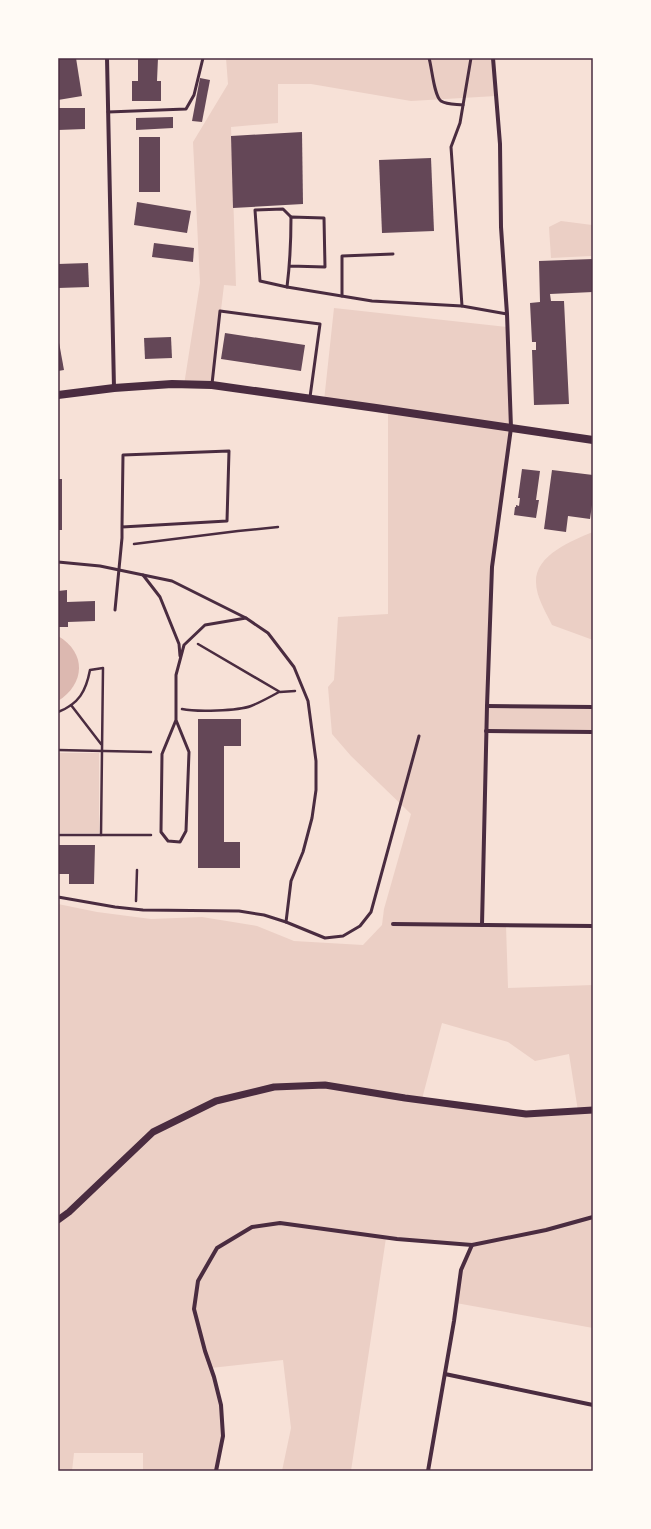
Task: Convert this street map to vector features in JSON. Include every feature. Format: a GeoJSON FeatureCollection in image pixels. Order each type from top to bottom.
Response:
{"type":"FeatureCollection","features":[{"type":"Feature","properties":{"kind":"main road"},"geometry":{"type":"LineString","coordinates":[[58,395],[114,388],[172,384],[212,385],[593,440]]}},
{"type":"Feature","properties":{"kind":"street"},"geometry":{"type":"LineString","coordinates":[[107,58],[114,388]]}},
{"type":"Feature","properties":{"kind":"street"},"geometry":{"type":"LineString","coordinates":[[482,925],[486,706],[492,567],[511,428],[501,227],[500,144],[494,58]]}},
{"type":"Feature","properties":{"kind":"street"},"geometry":{"type":"LineString","coordinates":[[486,706],[593,706]]}},
{"type":"Feature","properties":{"kind":"street"},"geometry":{"type":"LineString","coordinates":[[486,731],[593,732]]}},
{"type":"Feature","properties":{"kind":"street"},"geometry":{"type":"LineString","coordinates":[[393,924],[593,926]]}},
{"type":"Feature","properties":{"kind":"street"},"geometry":{"type":"LineString","coordinates":[[58,1220],[153,1132],[216,1101],[274,1087],[325,1085],[405,1098],[526,1114],[593,1110]]}},
{"type":"Feature","properties":{"kind":"street"},"geometry":{"type":"LineString","coordinates":[[216,1471],[223,1436],[221,1405],[214,1377],[204,1351],[194,1309],[198,1281],[217,1248],[252,1227],[280,1223],[392,1239],[472,1245],[546,1230],[593,1217]]}},
{"type":"Feature","properties":{"kind":"street"},"geometry":{"type":"LineString","coordinates":[[428,1471],[462,1270],[472,1245]]}},
{"type":"Feature","properties":{"kind":"street"},"geometry":{"type":"LineString","coordinates":[[445,1374],[593,1405]]}},
{"type":"Feature","properties":{"kind":"lane"},"geometry":{"type":"LineString","coordinates":[[108,112],[186,109],[194,95],[203,58]]}},
{"type":"Feature","properties":{"kind":"lane"},"geometry":{"type":"LineString","coordinates":[[429,58],[433,72],[436,94],[441,101],[463,105]]}},
{"type":"Feature","properties":{"kind":"lane"},"geometry":{"type":"LineString","coordinates":[[462,306],[452,147],[460,123],[471,58]]}},
{"type":"Feature","properties":{"kind":"lane"},"geometry":{"type":"LineString","coordinates":[[290,266],[325,267],[324,218],[291,217],[282,209],[255,210],[260,282],[372,301],[462,306],[506,314]]}},
{"type":"Feature","properties":{"kind":"lane"},"geometry":{"type":"LineString","coordinates":[[287,287],[290,266],[291,217]]}},
{"type":"Feature","properties":{"kind":"lane"},"geometry":{"type":"LineString","coordinates":[[342,296],[342,256],[393,254]]}},
{"type":"Feature","properties":{"kind":"lane"},"geometry":{"type":"LineString","coordinates":[[212,385],[220,311],[320,324],[310,399]]}},
{"type":"Feature","properties":{"kind":"lane"},"geometry":{"type":"LineString","coordinates":[[115,610],[122,527],[123,455],[229,451],[227,521],[122,527]]}},
{"type":"Feature","properties":{"kind":"lane"},"geometry":{"type":"LineString","coordinates":[[58,562],[100,566],[172,581],[246,618],[268,634],[294,667],[308,701],[316,761],[316,790],[312,818],[291,881],[286,922]]}},
{"type":"Feature","properties":{"kind":"lane"},"geometry":{"type":"LineString","coordinates":[[143,575],[160,597],[179,644],[180,659]]}},
{"type":"Feature","properties":{"kind":"lane"},"geometry":{"type":"LineString","coordinates":[[176,720],[162,754],[161,832],[168,842],[180,842],[186,831],[189,752],[176,720],[176,675],[184,645],[205,625],[246,618]]}},
{"type":"Feature","properties":{"kind":"lane"},"geometry":{"type":"LineString","coordinates":[[58,897],[115,907],[143,910],[239,911],[264,915],[286,922],[325,938],[343,936],[360,926],[371,912],[419,736]]}},
{"type":"Feature","properties":{"kind":"path"},"geometry":{"type":"LineString","coordinates":[[134,544],[238,530],[278,527]]}},
{"type":"Feature","properties":{"kind":"path"},"geometry":{"type":"LineString","coordinates":[[198,644],[280,692]]}},
{"type":"Feature","properties":{"kind":"path"},"geometry":{"type":"LineString","coordinates":[[58,712],[80,698],[87,684],[90,670],[103,668],[101,835]]}},
{"type":"Feature","properties":{"kind":"path"},"geometry":{"type":"LineString","coordinates":[[176,707],[191,711],[214,711],[250,707],[280,692],[295,691]]}},
{"type":"Feature","properties":{"kind":"path"},"geometry":{"type":"LineString","coordinates":[[71,705],[102,745]]}},
{"type":"Feature","properties":{"kind":"path"},"geometry":{"type":"LineString","coordinates":[[58,750],[151,752]]}},
{"type":"Feature","properties":{"kind":"path"},"geometry":{"type":"LineString","coordinates":[[58,835],[151,835]]}},
{"type":"Feature","properties":{"kind":"path"},"geometry":{"type":"LineString","coordinates":[[136,901],[137,870]]}},
{"type":"Feature","properties":{"kind":"shaded area"},"geometry":{"type":"Polygon","coordinates":[[[226,58],[493,58],[496,96],[411,101],[311,84],[278,84],[278,123],[231,127],[236,286],[224,285],[212,385],[184,385],[200,283],[193,142],[228,84],[226,58]]]}},
{"type":"Feature","properties":{"kind":"shaded area"},"geometry":{"type":"Polygon","coordinates":[[[561,221],[592,225],[591,256],[551,258],[549,227],[561,221]]]}},
{"type":"Feature","properties":{"kind":"shaded area"},"geometry":{"type":"Polygon","coordinates":[[[334,308],[507,327],[511,428],[492,567],[487,706],[593,707],[593,732],[486,731],[482,925],[506,925],[508,988],[593,985],[593,1328],[456,1303],[461,1270],[472,1245],[386,1238],[351,1471],[282,1471],[291,1428],[283,1360],[211,1368],[221,1405],[223,1436],[216,1471],[143,1471],[143,1453],[74,1453],[72,1471],[58,1471],[58,904],[97,912],[151,919],[202,917],[257,926],[294,941],[363,945],[382,925],[384,909],[411,814],[351,756],[332,734],[328,687],[334,680],[338,617],[388,614],[388,410],[324,401],[334,308]],[[442,1023],[422,1099],[526,1114],[578,1111],[569,1054],[535,1061],[508,1042],[442,1023]]]}},
{"type":"Feature","properties":{"kind":"shaded area"},"geometry":{"type":"Polygon","coordinates":[[[593,532],[593,640],[552,625],[539,599],[536,582],[537,572],[548,556],[566,544],[593,532]]]}},
{"type":"Feature","properties":{"kind":"shaded area"},"geometry":{"type":"Polygon","coordinates":[[[58,636],[74,651],[78,660],[79,668],[78,677],[73,686],[67,694],[58,701],[58,636]]]}},
{"type":"Feature","properties":{"kind":"shaded area"},"geometry":{"type":"Polygon","coordinates":[[[58,753],[99,753],[99,833],[58,833],[58,753]]]}},
{"type":"Feature","properties":{"kind":"building"},"geometry":{"type":"Polygon","coordinates":[[[58,58],[76,58],[82,96],[58,100],[58,58]]]}},
{"type":"Feature","properties":{"kind":"building"},"geometry":{"type":"Polygon","coordinates":[[[138,58],[158,58],[157,81],[161,81],[161,101],[132,101],[132,81],[138,81],[138,58]]]}},
{"type":"Feature","properties":{"kind":"building"},"geometry":{"type":"Polygon","coordinates":[[[200,78],[210,80],[202,122],[192,121],[200,78]]]}},
{"type":"Feature","properties":{"kind":"building"},"geometry":{"type":"Polygon","coordinates":[[[58,108],[85,108],[85,129],[58,130],[58,108]]]}},
{"type":"Feature","properties":{"kind":"building"},"geometry":{"type":"Polygon","coordinates":[[[173,117],[173,128],[136,130],[136,118],[173,117]]]}},
{"type":"Feature","properties":{"kind":"building"},"geometry":{"type":"Polygon","coordinates":[[[302,132],[303,204],[233,208],[231,136],[302,132]]]}},
{"type":"Feature","properties":{"kind":"building"},"geometry":{"type":"Polygon","coordinates":[[[139,137],[160,137],[160,192],[139,192],[139,137]]]}},
{"type":"Feature","properties":{"kind":"building"},"geometry":{"type":"Polygon","coordinates":[[[431,158],[434,231],[382,233],[379,160],[431,158]]]}},
{"type":"Feature","properties":{"kind":"building"},"geometry":{"type":"Polygon","coordinates":[[[137,202],[191,211],[187,233],[134,225],[137,202]]]}},
{"type":"Feature","properties":{"kind":"building"},"geometry":{"type":"Polygon","coordinates":[[[154,243],[194,248],[193,262],[152,257],[154,243]]]}},
{"type":"Feature","properties":{"kind":"building"},"geometry":{"type":"Polygon","coordinates":[[[593,259],[593,292],[550,294],[551,301],[564,301],[569,404],[534,405],[532,350],[536,350],[536,342],[532,342],[530,303],[540,302],[539,261],[593,259]]]}},
{"type":"Feature","properties":{"kind":"building"},"geometry":{"type":"Polygon","coordinates":[[[88,263],[89,287],[58,288],[58,264],[88,263]]]}},
{"type":"Feature","properties":{"kind":"building"},"geometry":{"type":"Polygon","coordinates":[[[225,333],[305,345],[301,371],[221,359],[225,333]]]}},
{"type":"Feature","properties":{"kind":"building"},"geometry":{"type":"Polygon","coordinates":[[[58,337],[64,370],[58,371],[58,337]]]}},
{"type":"Feature","properties":{"kind":"building"},"geometry":{"type":"Polygon","coordinates":[[[171,337],[172,358],[145,359],[144,338],[171,337]]]}},
{"type":"Feature","properties":{"kind":"building"},"geometry":{"type":"Polygon","coordinates":[[[522,469],[540,471],[536,500],[539,500],[536,518],[514,515],[516,505],[519,506],[520,498],[518,498],[522,469]]]}},
{"type":"Feature","properties":{"kind":"building"},"geometry":{"type":"Polygon","coordinates":[[[552,470],[593,475],[593,498],[590,519],[568,516],[566,532],[544,529],[552,470]]]}},
{"type":"Feature","properties":{"kind":"building"},"geometry":{"type":"Polygon","coordinates":[[[58,479],[62,479],[62,530],[58,530],[58,479]]]}},
{"type":"Feature","properties":{"kind":"building"},"geometry":{"type":"Polygon","coordinates":[[[67,590],[67,602],[95,601],[95,621],[68,622],[68,627],[58,627],[58,591],[67,590]]]}},
{"type":"Feature","properties":{"kind":"building"},"geometry":{"type":"Polygon","coordinates":[[[198,719],[241,719],[241,746],[224,746],[224,842],[240,842],[240,868],[198,868],[198,719]]]}},
{"type":"Feature","properties":{"kind":"building"},"geometry":{"type":"Polygon","coordinates":[[[58,845],[95,845],[94,884],[69,884],[69,874],[58,874],[58,845]]]}}]}
